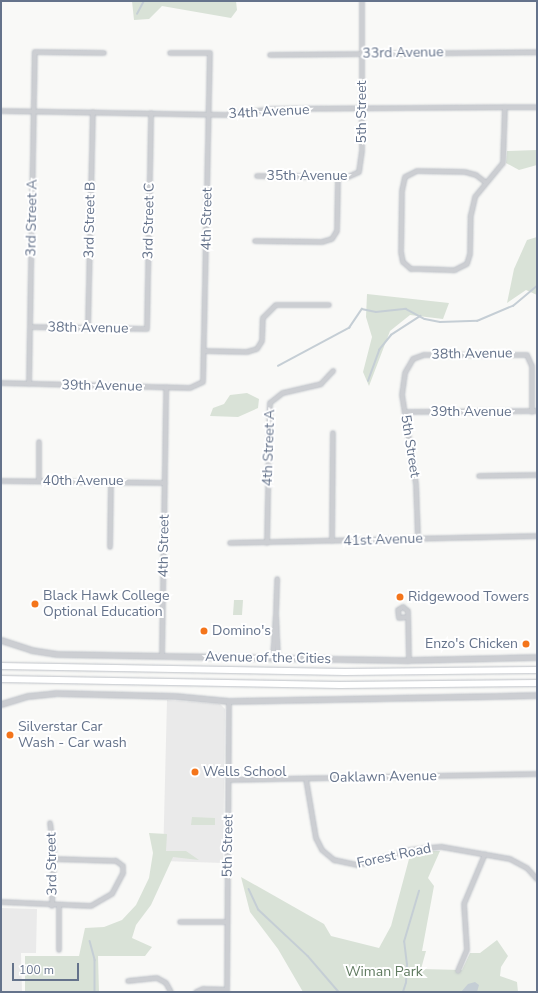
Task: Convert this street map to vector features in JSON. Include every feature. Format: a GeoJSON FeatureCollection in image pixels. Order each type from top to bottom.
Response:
{"type":"FeatureCollection","features":[{"type":"Feature","properties":{"kind":"main road"},"geometry":{"type":"LineString","coordinates":[[1,662],[76,667]]}},
{"type":"Feature","properties":{"kind":"main road","name":"Avenue of the Cities"},"geometry":{"type":"LineString","coordinates":[[1,666],[351,672],[537,670]]}},
{"type":"Feature","properties":{"kind":"main road"},"geometry":{"type":"LineString","coordinates":[[500,671],[537,667]]}},
{"type":"Feature","properties":{"kind":"main road","name":"Avenue of the Cities"},"geometry":{"type":"LineString","coordinates":[[1,679],[340,686],[537,684]]}},
{"type":"Feature","properties":{"kind":"street","name":"5th Street"},"geometry":{"type":"LineString","coordinates":[[358,174],[362,165],[362,1]]}},
{"type":"Feature","properties":{"kind":"street","name":"3rd Street A"},"geometry":{"type":"LineString","coordinates":[[29,384],[35,52],[104,53]]}},
{"type":"Feature","properties":{"kind":"street","name":"33rd Avenue"},"geometry":{"type":"LineString","coordinates":[[270,55],[537,52]]}},
{"type":"Feature","properties":{"kind":"street","name":"4th Street"},"geometry":{"type":"LineString","coordinates":[[170,53],[210,53],[205,350],[204,379],[201,384]]}},
{"type":"Feature","properties":{"kind":"street"},"geometry":{"type":"LineString","coordinates":[[485,182],[470,172],[417,171],[405,177],[402,191],[401,252],[403,262],[411,269],[454,270],[467,264],[470,254],[471,210],[475,197],[485,182],[503,163],[505,107]]}},
{"type":"Feature","properties":{"kind":"street","name":"34th Avenue"},"geometry":{"type":"LineString","coordinates":[[1,111],[209,114],[273,110],[537,107]]}},
{"type":"Feature","properties":{"kind":"street","name":"3rd Street B"},"geometry":{"type":"LineString","coordinates":[[88,328],[92,112]]}},
{"type":"Feature","properties":{"kind":"street","name":"3rd Street C"},"geometry":{"type":"LineString","coordinates":[[147,329],[151,113]]}},
{"type":"Feature","properties":{"kind":"street","name":"35th Avenue"},"geometry":{"type":"LineString","coordinates":[[257,176],[338,178],[358,174]]}},
{"type":"Feature","properties":{"kind":"street"},"geometry":{"type":"LineString","coordinates":[[255,241],[322,242],[334,237],[337,231],[338,178]]}},
{"type":"Feature","properties":{"kind":"street"},"geometry":{"type":"LineString","coordinates":[[205,350],[247,352],[257,349],[262,341],[264,318],[276,305],[329,305]]}},
{"type":"Feature","properties":{"kind":"street","name":"38th Avenue"},"geometry":{"type":"LineString","coordinates":[[30,327],[147,329]]}},
{"type":"Feature","properties":{"kind":"street","name":"38th Avenue"},"geometry":{"type":"LineString","coordinates":[[416,357],[520,354],[529,357],[532,366],[532,412]]}},
{"type":"Feature","properties":{"kind":"street","name":"5th Street"},"geometry":{"type":"LineString","coordinates":[[416,357],[403,382],[405,412],[416,484],[418,538]]}},
{"type":"Feature","properties":{"kind":"street","name":"4th Street A"},"geometry":{"type":"LineString","coordinates":[[267,543],[270,403],[279,394],[321,384],[333,371]]}},
{"type":"Feature","properties":{"kind":"street","name":"39th Avenue"},"geometry":{"type":"LineString","coordinates":[[1,384],[166,387],[194,387],[201,384]]}},
{"type":"Feature","properties":{"kind":"street","name":"4th Street"},"geometry":{"type":"LineString","coordinates":[[162,656],[166,387]]}},
{"type":"Feature","properties":{"kind":"street","name":"39th Avenue"},"geometry":{"type":"LineString","coordinates":[[405,412],[537,411]]}},
{"type":"Feature","properties":{"kind":"street"},"geometry":{"type":"LineString","coordinates":[[332,541],[333,433]]}},
{"type":"Feature","properties":{"kind":"street"},"geometry":{"type":"LineString","coordinates":[[39,442],[39,481]]}},
{"type":"Feature","properties":{"kind":"street"},"geometry":{"type":"LineString","coordinates":[[479,476],[537,475]]}},
{"type":"Feature","properties":{"kind":"street","name":"40th Avenue"},"geometry":{"type":"LineString","coordinates":[[1,481],[111,481],[165,483]]}},
{"type":"Feature","properties":{"kind":"street"},"geometry":{"type":"LineString","coordinates":[[110,547],[111,481]]}},
{"type":"Feature","properties":{"kind":"street","name":"41st Avenue"},"geometry":{"type":"LineString","coordinates":[[230,543],[537,536]]}},
{"type":"Feature","properties":{"kind":"street"},"geometry":{"type":"LineString","coordinates":[[275,658],[277,579]]}},
{"type":"Feature","properties":{"kind":"street"},"geometry":{"type":"LineString","coordinates":[[408,617],[409,660]]}},
{"type":"Feature","properties":{"kind":"street","name":"Avenue of the Cities"},"geometry":{"type":"LineString","coordinates":[[1,640],[49,654],[409,660],[537,657]]}},
{"type":"Feature","properties":{"kind":"street"},"geometry":{"type":"LineString","coordinates":[[1,704],[28,696],[55,693],[175,696],[229,701],[537,695]]}},
{"type":"Feature","properties":{"kind":"street","name":"5th Street"},"geometry":{"type":"LineString","coordinates":[[227,991],[229,701]]}},
{"type":"Feature","properties":{"kind":"street","name":"Oaklawn Avenue"},"geometry":{"type":"LineString","coordinates":[[229,780],[537,774]]}},
{"type":"Feature","properties":{"kind":"street","name":"Forest Road"},"geometry":{"type":"LineString","coordinates":[[306,779],[313,831],[322,850],[334,860],[358,865],[431,846],[485,854],[516,861],[537,879]]}},
{"type":"Feature","properties":{"kind":"street","name":"3rd Street"},"geometry":{"type":"LineString","coordinates":[[50,823],[54,858],[52,906]]}},
{"type":"Feature","properties":{"kind":"street"},"geometry":{"type":"LineString","coordinates":[[458,971],[467,950],[464,904],[485,854]]}},
{"type":"Feature","properties":{"kind":"street"},"geometry":{"type":"LineString","coordinates":[[1,902],[52,906],[91,906],[102,902],[116,889],[124,869],[121,863],[116,861],[54,858]]}},
{"type":"Feature","properties":{"kind":"street","name":"3rd Street"},"geometry":{"type":"LineString","coordinates":[[58,950],[59,906]]}},
{"type":"Feature","properties":{"kind":"street"},"geometry":{"type":"LineString","coordinates":[[180,922],[227,922]]}},
{"type":"Feature","properties":{"kind":"street"},"geometry":{"type":"LineString","coordinates":[[128,981],[157,978],[166,984],[171,992]]}},
{"type":"Feature","properties":{"kind":"street"},"geometry":{"type":"LineString","coordinates":[[196,992],[203,989],[227,991]]}},
{"type":"Feature","properties":{"kind":"shaded area","name":"Wells School"},"geometry":{"type":"Polygon","coordinates":[[[167,700],[220,704],[225,709],[223,863],[163,861],[167,700]]]}},
{"type":"Feature","properties":{"kind":"shaded area"},"geometry":{"type":"Polygon","coordinates":[[[1,908],[37,909],[36,953],[21,953],[22,992],[1,992],[1,908]]]}},
{"type":"Feature","properties":{"kind":"shaded area"},"geometry":{"type":"Polygon","coordinates":[[[475,982],[479,985],[477,992],[461,992],[468,984],[475,982]]]}},
{"type":"Feature","properties":{"kind":"green space"},"geometry":{"type":"Polygon","coordinates":[[[132,1],[236,1],[237,10],[231,18],[162,6],[149,19],[134,20],[132,1]]]}},
{"type":"Feature","properties":{"kind":"green space"},"geometry":{"type":"Polygon","coordinates":[[[537,150],[537,165],[519,170],[506,163],[507,151],[537,150]]]}},
{"type":"Feature","properties":{"kind":"green space"},"geometry":{"type":"Polygon","coordinates":[[[537,237],[537,295],[526,290],[507,303],[514,269],[527,240],[537,237]]]}},
{"type":"Feature","properties":{"kind":"green space"},"geometry":{"type":"Polygon","coordinates":[[[367,294],[449,303],[443,319],[410,315],[390,331],[369,386],[363,372],[372,337],[366,317],[367,294]]]}},
{"type":"Feature","properties":{"kind":"green space"},"geometry":{"type":"Polygon","coordinates":[[[247,393],[259,399],[258,408],[238,417],[210,416],[213,408],[224,404],[230,395],[247,393]]]}},
{"type":"Feature","properties":{"kind":"green space"},"geometry":{"type":"Polygon","coordinates":[[[234,600],[243,600],[242,615],[233,615],[234,600]]]}},
{"type":"Feature","properties":{"kind":"green space"},"geometry":{"type":"Polygon","coordinates":[[[192,817],[215,818],[215,825],[191,825],[192,817]]]}},
{"type":"Feature","properties":{"kind":"green space"},"geometry":{"type":"Polygon","coordinates":[[[149,833],[167,834],[166,851],[186,851],[199,860],[173,857],[151,905],[136,925],[132,938],[152,947],[145,956],[98,956],[99,992],[25,992],[25,956],[79,956],[85,928],[104,927],[122,920],[136,905],[149,878],[153,853],[149,833]]]}},
{"type":"Feature","properties":{"kind":"green space","name":"Wiman Park"},"geometry":{"type":"Polygon","coordinates":[[[430,851],[440,851],[428,878],[434,886],[422,951],[426,951],[421,969],[462,970],[470,953],[480,953],[497,940],[508,956],[501,967],[500,976],[517,982],[518,992],[303,992],[278,949],[250,912],[241,877],[324,924],[331,936],[379,948],[391,926],[409,859],[430,851]]]}},
{"type":"Feature","properties":{"kind":"waterway"},"geometry":{"type":"LineString","coordinates":[[137,14],[144,1]]}},
{"type":"Feature","properties":{"kind":"waterway"},"geometry":{"type":"LineString","coordinates":[[278,366],[349,328],[362,309],[376,312],[406,309],[425,319],[440,322],[477,321],[513,306],[537,286]]}},
{"type":"Feature","properties":{"kind":"waterway"},"geometry":{"type":"LineString","coordinates":[[368,381],[379,350],[391,335],[420,316]]}},
{"type":"Feature","properties":{"kind":"waterway"},"geometry":{"type":"LineString","coordinates":[[249,889],[259,910],[308,956],[339,992]]}},
{"type":"Feature","properties":{"kind":"waterway"},"geometry":{"type":"LineString","coordinates":[[403,992],[406,983],[407,965],[404,942],[419,891]]}},
{"type":"Feature","properties":{"kind":"waterway"},"geometry":{"type":"LineString","coordinates":[[90,941],[95,960],[95,992]]}},
{"type":"Feature","properties":{"kind":"place","name":"Ridgewood Towers"},"geometry":{"type":"Point","coordinates":[400,597]}},
{"type":"Feature","properties":{"kind":"place","name":"Black Hawk College Optional Education"},"geometry":{"type":"Point","coordinates":[35,604]}},
{"type":"Feature","properties":{"kind":"place","name":"Domino's"},"geometry":{"type":"Point","coordinates":[204,631]}},
{"type":"Feature","properties":{"kind":"place","name":"Enzo's Chicken"},"geometry":{"type":"Point","coordinates":[526,644]}},
{"type":"Feature","properties":{"kind":"place","name":"Silverstar Car Wash - Car wash"},"geometry":{"type":"Point","coordinates":[10,735]}},
{"type":"Feature","properties":{"kind":"place","name":"Wells School"},"geometry":{"type":"Point","coordinates":[195,772]}}]}
